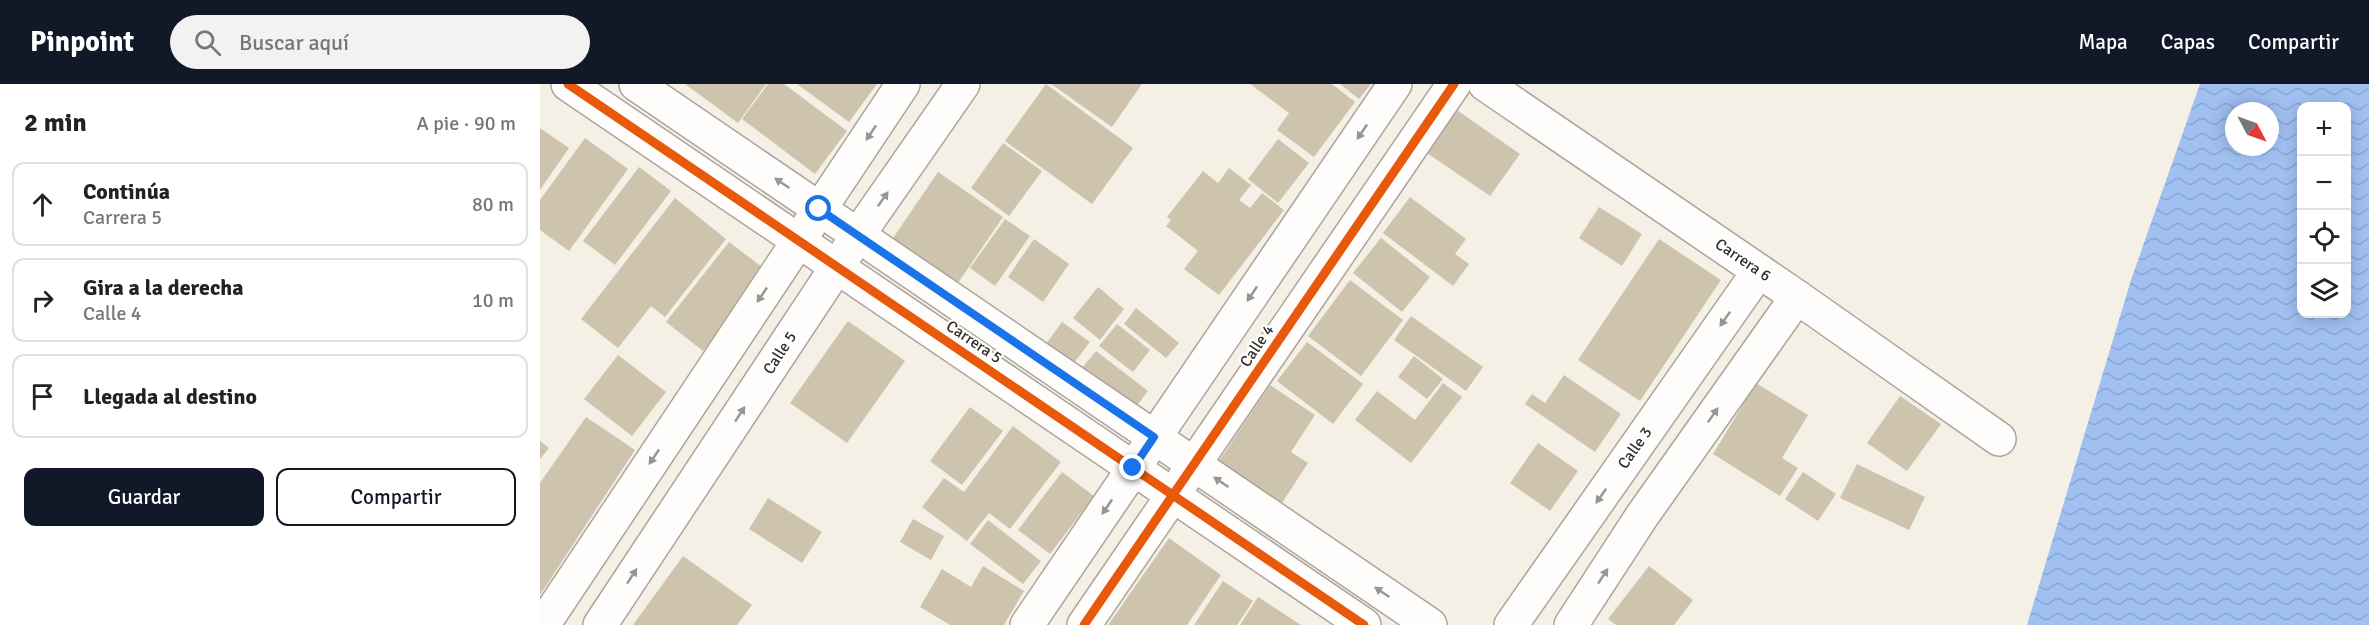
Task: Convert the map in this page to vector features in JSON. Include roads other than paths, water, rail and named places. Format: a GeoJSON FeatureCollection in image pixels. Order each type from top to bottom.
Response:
{"type":"FeatureCollection","features":[{"type":"Feature","properties":{"kind":"street","name":"Carrera 5"},"geometry":{"type":"LineString","coordinates":[[568,84],[1364,625]]}},
{"type":"Feature","properties":{"kind":"street","name":"Carrera 5"},"geometry":{"type":"LineString","coordinates":[[636,84],[1430,625]]}},
{"type":"Feature","properties":{"kind":"street"},"geometry":{"type":"LineString","coordinates":[[543,625],[903,84]]}},
{"type":"Feature","properties":{"kind":"street","name":"Calle 5"},"geometry":{"type":"LineString","coordinates":[[600,625],[858,235],[963,84]]}},
{"type":"Feature","properties":{"kind":"street","name":"Calle 4"},"geometry":{"type":"LineString","coordinates":[[1026,625],[1395,84]]}},
{"type":"Feature","properties":{"kind":"street","name":"Calle 4"},"geometry":{"type":"LineString","coordinates":[[1084,625],[1454,84]]}},
{"type":"Feature","properties":{"kind":"street","name":"Carrera 6"},"geometry":{"type":"LineString","coordinates":[[1485,84],[1797,297],[1999,439]]}},
{"type":"Feature","properties":{"kind":"street","name":"Calle 3"},"geometry":{"type":"LineString","coordinates":[[1511,625],[1759,271]]}},
{"type":"Feature","properties":{"kind":"street"},"geometry":{"type":"LineString","coordinates":[[1571,625],[1642,516],[1797,297]]}},
{"type":"Feature","properties":{"kind":"water"},"geometry":{"type":"Polygon","coordinates":[[[2200,84],[2369,84],[2369,625],[2027,625],[2131,280],[2200,84]]]}}]}
